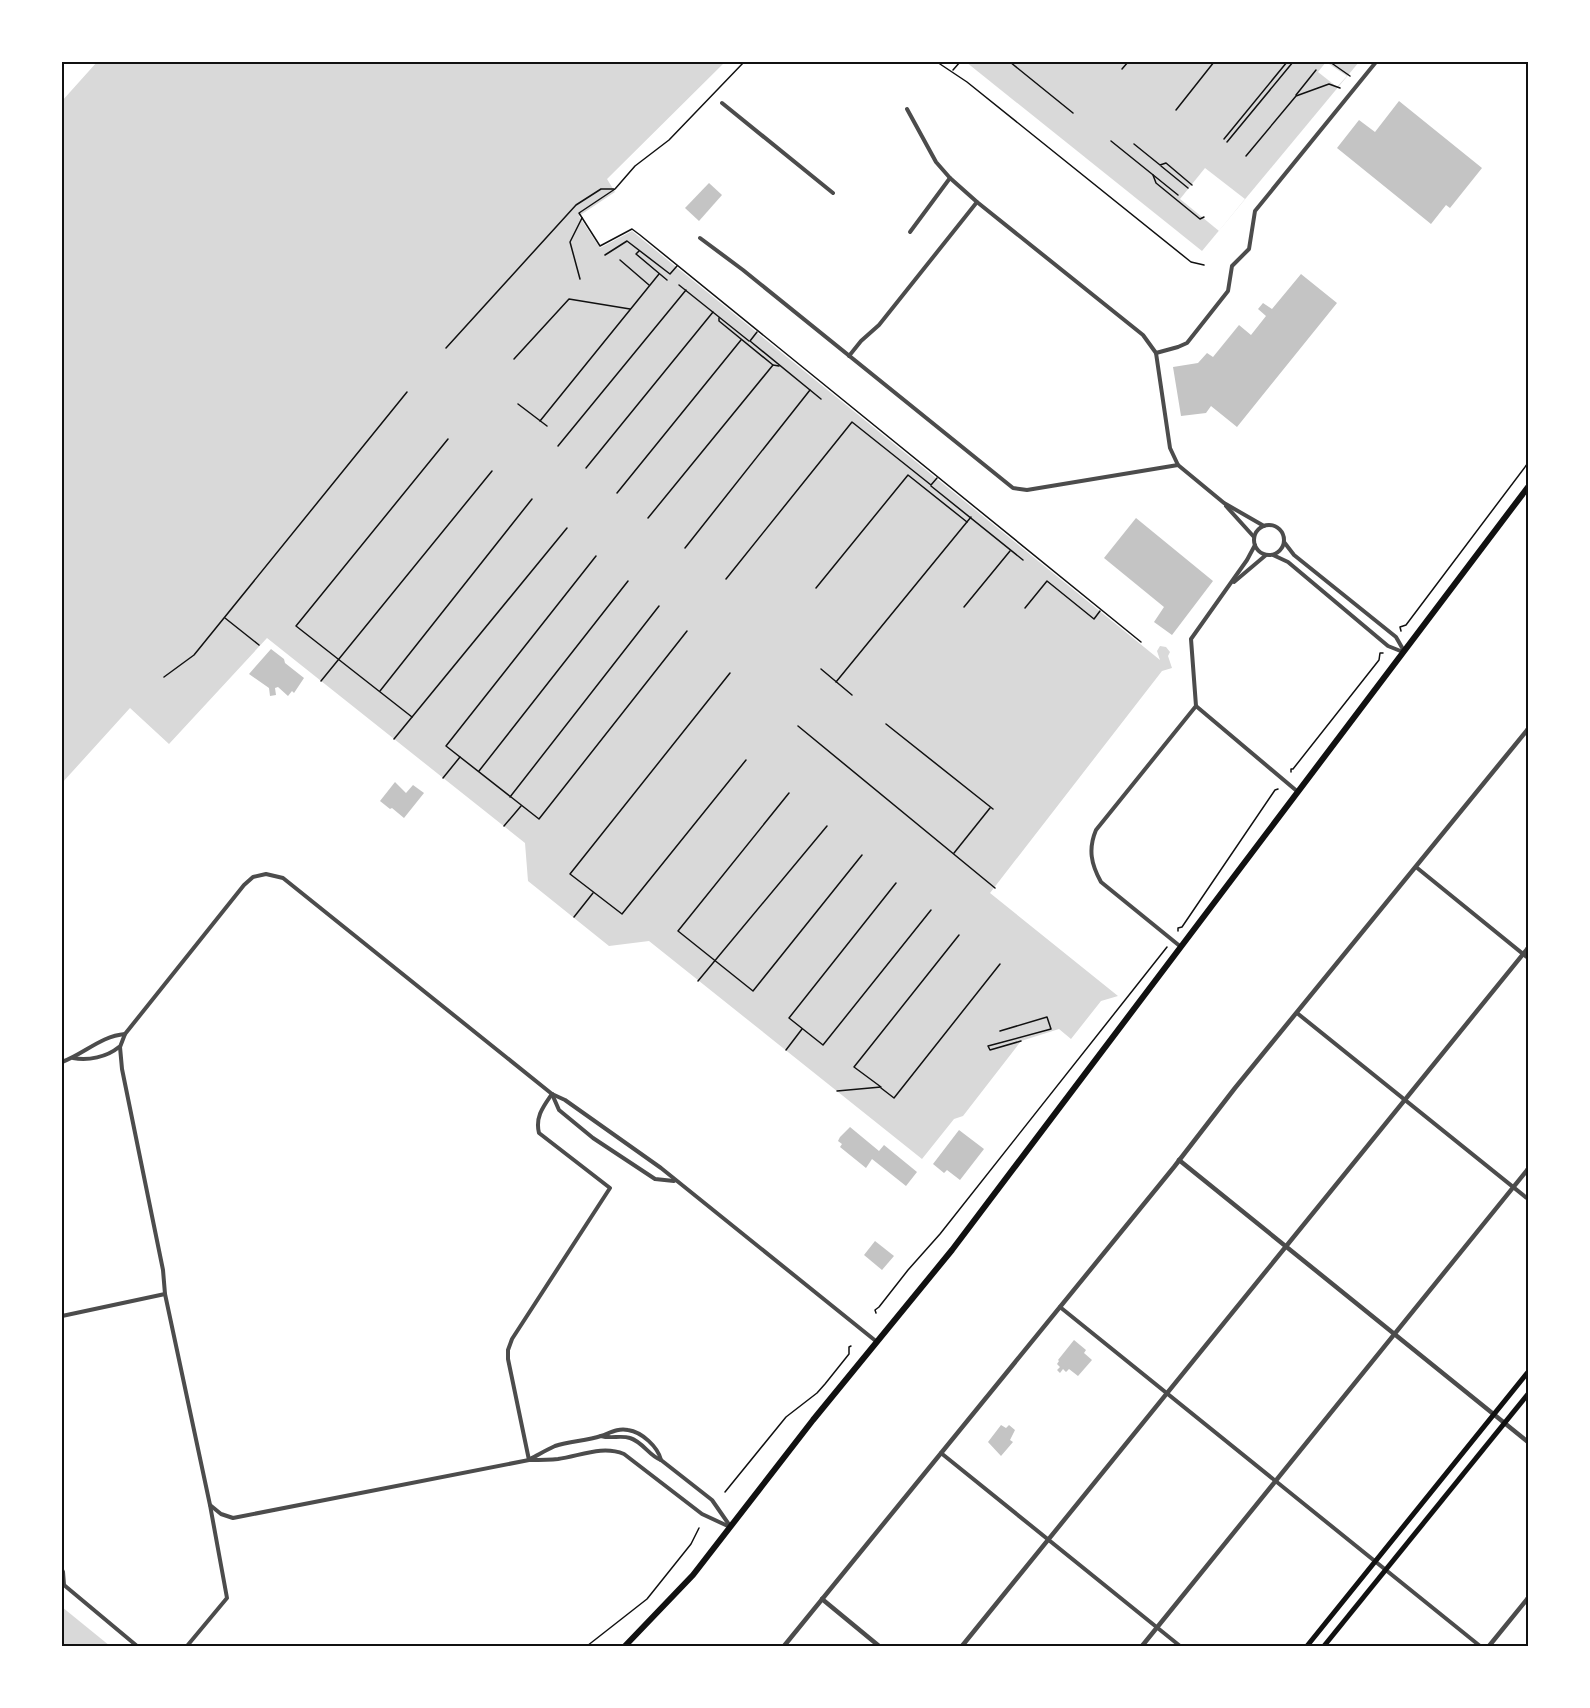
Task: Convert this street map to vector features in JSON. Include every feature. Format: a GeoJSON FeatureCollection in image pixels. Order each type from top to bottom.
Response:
{"type":"FeatureCollection","features":[{"type":"Feature","properties":{"kind":"main road"},"geometry":{"type":"LineString","coordinates":[[625,1647],[693,1575],[813,1420],[952,1250],[1528,487]]}},
{"type":"Feature","properties":{"kind":"main road"},"geometry":{"type":"LineString","coordinates":[[1307,1647],[1528,1372]]}},
{"type":"Feature","properties":{"kind":"main road"},"geometry":{"type":"LineString","coordinates":[[1324,1647],[1528,1394]]}},
{"type":"Feature","properties":{"kind":"street"},"geometry":{"type":"LineString","coordinates":[[1156,353],[1178,348],[1187,343],[1228,291],[1232,266],[1249,249],[1254,211],[1376,62]]}},
{"type":"Feature","properties":{"kind":"street"},"geometry":{"type":"LineString","coordinates":[[722,103],[833,193]]}},
{"type":"Feature","properties":{"kind":"street"},"geometry":{"type":"LineString","coordinates":[[908,109],[936,162],[950,178],[1143,335],[1156,353],[1170,448],[1178,465],[1224,503],[1254,537],[1259,551],[1288,562],[1388,646],[1404,652]]}},
{"type":"Feature","properties":{"kind":"street"},"geometry":{"type":"LineString","coordinates":[[910,232],[950,178]]}},
{"type":"Feature","properties":{"kind":"street"},"geometry":{"type":"LineString","coordinates":[[849,356],[861,341],[879,325],[977,202]]}},
{"type":"Feature","properties":{"kind":"street"},"geometry":{"type":"LineString","coordinates":[[700,238],[1013,488],[1024,490],[1178,465]]}},
{"type":"Feature","properties":{"kind":"street"},"geometry":{"type":"LineString","coordinates":[[1224,503],[1264,526]]}},
{"type":"Feature","properties":{"kind":"street"},"geometry":{"type":"LineString","coordinates":[[1254,537],[1264,526],[1270,525],[1279,529],[1284,542],[1294,555],[1396,637],[1404,652]]}},
{"type":"Feature","properties":{"kind":"street"},"geometry":{"type":"LineString","coordinates":[[1273,555],[1281,550],[1284,542]]}},
{"type":"Feature","properties":{"kind":"street"},"geometry":{"type":"LineString","coordinates":[[1181,947],[1101,882],[1091,855],[1091,842],[1096,830],[1196,706],[1191,639],[1231,584],[1255,545]]}},
{"type":"Feature","properties":{"kind":"street"},"geometry":{"type":"LineString","coordinates":[[1231,584],[1266,555]]}},
{"type":"Feature","properties":{"kind":"street"},"geometry":{"type":"LineString","coordinates":[[1196,706],[1298,792]]}},
{"type":"Feature","properties":{"kind":"street"},"geometry":{"type":"LineString","coordinates":[[784,1647],[1528,729]]}},
{"type":"Feature","properties":{"kind":"street"},"geometry":{"type":"LineString","coordinates":[[1416,867],[1528,958]]}},
{"type":"Feature","properties":{"kind":"street"},"geometry":{"type":"LineString","coordinates":[[187,1647],[227,1598],[210,1505],[165,1294],[163,1270],[122,1069],[120,1047],[126,1034],[244,885],[253,877],[266,874],[283,878],[552,1094],[565,1100],[661,1168],[877,1342]]}},
{"type":"Feature","properties":{"kind":"street"},"geometry":{"type":"LineString","coordinates":[[962,1647],[1528,948]]}},
{"type":"Feature","properties":{"kind":"street"},"geometry":{"type":"LineString","coordinates":[[1297,1013],[1528,1199]]}},
{"type":"Feature","properties":{"kind":"street"},"geometry":{"type":"LineString","coordinates":[[62,1062],[87,1047],[117,1035],[126,1034]]}},
{"type":"Feature","properties":{"kind":"street"},"geometry":{"type":"LineString","coordinates":[[72,1058],[83,1060],[112,1052],[120,1047]]}},
{"type":"Feature","properties":{"kind":"street"},"geometry":{"type":"LineString","coordinates":[[552,1094],[559,1110],[593,1138],[656,1179],[675,1181]]}},
{"type":"Feature","properties":{"kind":"street"},"geometry":{"type":"LineString","coordinates":[[529,1460],[508,1350],[512,1339],[529,1312],[610,1188],[539,1133],[536,1124],[540,1112],[552,1094]]}},
{"type":"Feature","properties":{"kind":"street"},"geometry":{"type":"LineString","coordinates":[[1179,1160],[1528,1442]]}},
{"type":"Feature","properties":{"kind":"street"},"geometry":{"type":"LineString","coordinates":[[1142,1647],[1528,1169]]}},
{"type":"Feature","properties":{"kind":"street"},"geometry":{"type":"LineString","coordinates":[[62,1316],[165,1294]]}},
{"type":"Feature","properties":{"kind":"street"},"geometry":{"type":"LineString","coordinates":[[1059,1306],[1480,1647]]}},
{"type":"Feature","properties":{"kind":"street"},"geometry":{"type":"LineString","coordinates":[[529,1460],[556,1446],[601,1436],[616,1430],[637,1432],[659,1453],[661,1460]]}},
{"type":"Feature","properties":{"kind":"street"},"geometry":{"type":"LineString","coordinates":[[601,1436],[632,1438],[712,1500],[730,1527]]}},
{"type":"Feature","properties":{"kind":"street"},"geometry":{"type":"LineString","coordinates":[[210,1505],[221,1514],[233,1518],[529,1460],[557,1460],[602,1450],[615,1451],[631,1459],[702,1514],[730,1527]]}},
{"type":"Feature","properties":{"kind":"street"},"geometry":{"type":"LineString","coordinates":[[941,1453],[1180,1647]]}},
{"type":"Feature","properties":{"kind":"street"},"geometry":{"type":"LineString","coordinates":[[62,1570],[64,1585],[137,1647]]}},
{"type":"Feature","properties":{"kind":"street"},"geometry":{"type":"LineString","coordinates":[[1489,1647],[1528,1598]]}},
{"type":"Feature","properties":{"kind":"street"},"geometry":{"type":"LineString","coordinates":[[822,1599],[879,1647]]}},
{"type":"Feature","properties":{"kind":"path"},"geometry":{"type":"LineString","coordinates":[[744,62],[669,140],[635,166],[615,189],[579,213],[600,246],[632,229],[1141,642]]}},
{"type":"Feature","properties":{"kind":"path"},"geometry":{"type":"LineString","coordinates":[[928,62],[936,62],[967,82],[1191,262],[1204,265]]}},
{"type":"Feature","properties":{"kind":"path"},"geometry":{"type":"LineString","coordinates":[[951,71],[960,62]]}},
{"type":"Feature","properties":{"kind":"path"},"geometry":{"type":"LineString","coordinates":[[1010,62],[1073,113]]}},
{"type":"Feature","properties":{"kind":"path"},"geometry":{"type":"LineString","coordinates":[[1122,69],[1128,62]]}},
{"type":"Feature","properties":{"kind":"path"},"geometry":{"type":"LineString","coordinates":[[1176,110],[1214,62]]}},
{"type":"Feature","properties":{"kind":"path"},"geometry":{"type":"LineString","coordinates":[[1224,139],[1287,62]]}},
{"type":"Feature","properties":{"kind":"path"},"geometry":{"type":"LineString","coordinates":[[1227,142],[1293,62]]}},
{"type":"Feature","properties":{"kind":"path"},"geometry":{"type":"LineString","coordinates":[[1330,62],[1350,76]]}},
{"type":"Feature","properties":{"kind":"path"},"geometry":{"type":"LineString","coordinates":[[1246,156],[1316,70]]}},
{"type":"Feature","properties":{"kind":"path"},"geometry":{"type":"LineString","coordinates":[[1296,96],[1329,84],[1340,88]]}},
{"type":"Feature","properties":{"kind":"path"},"geometry":{"type":"LineString","coordinates":[[1111,141],[1178,195]]}},
{"type":"Feature","properties":{"kind":"path"},"geometry":{"type":"LineString","coordinates":[[1134,144],[1188,188]]}},
{"type":"Feature","properties":{"kind":"path"},"geometry":{"type":"LineString","coordinates":[[1160,165],[1166,164],[1192,185]]}},
{"type":"Feature","properties":{"kind":"path"},"geometry":{"type":"LineString","coordinates":[[1152,174],[1156,183],[1200,219],[1204,217]]}},
{"type":"Feature","properties":{"kind":"path"},"geometry":{"type":"LineString","coordinates":[[446,348],[576,205],[601,189],[615,189]]}},
{"type":"Feature","properties":{"kind":"path"},"geometry":{"type":"LineString","coordinates":[[580,279],[570,242],[582,218]]}},
{"type":"Feature","properties":{"kind":"path"},"geometry":{"type":"LineString","coordinates":[[605,255],[627,241],[670,274],[678,266]]}},
{"type":"Feature","properties":{"kind":"path"},"geometry":{"type":"LineString","coordinates":[[639,251],[636,254],[667,280]]}},
{"type":"Feature","properties":{"kind":"path"},"geometry":{"type":"LineString","coordinates":[[620,260],[650,285]]}},
{"type":"Feature","properties":{"kind":"path"},"geometry":{"type":"LineString","coordinates":[[540,422],[659,274]]}},
{"type":"Feature","properties":{"kind":"path"},"geometry":{"type":"LineString","coordinates":[[679,285],[821,399]]}},
{"type":"Feature","properties":{"kind":"path"},"geometry":{"type":"LineString","coordinates":[[558,447],[686,290]]}},
{"type":"Feature","properties":{"kind":"path"},"geometry":{"type":"LineString","coordinates":[[514,358],[569,299],[631,309]]}},
{"type":"Feature","properties":{"kind":"path"},"geometry":{"type":"LineString","coordinates":[[586,468],[713,312]]}},
{"type":"Feature","properties":{"kind":"path"},"geometry":{"type":"LineString","coordinates":[[719,317],[719,321],[741,340],[773,365],[780,366]]}},
{"type":"Feature","properties":{"kind":"path"},"geometry":{"type":"LineString","coordinates":[[750,341],[758,331]]}},
{"type":"Feature","properties":{"kind":"path"},"geometry":{"type":"LineString","coordinates":[[618,493],[741,340]]}},
{"type":"Feature","properties":{"kind":"path"},"geometry":{"type":"LineString","coordinates":[[648,518],[773,365]]}},
{"type":"Feature","properties":{"kind":"path"},"geometry":{"type":"LineString","coordinates":[[685,548],[810,390]]}},
{"type":"Feature","properties":{"kind":"path"},"geometry":{"type":"LineString","coordinates":[[164,677],[194,655],[407,392]]}},
{"type":"Feature","properties":{"kind":"path"},"geometry":{"type":"LineString","coordinates":[[518,404],[547,426]]}},
{"type":"Feature","properties":{"kind":"path"},"geometry":{"type":"LineString","coordinates":[[726,579],[852,422],[1023,560]]}},
{"type":"Feature","properties":{"kind":"path"},"geometry":{"type":"LineString","coordinates":[[412,717],[296,626],[448,439]]}},
{"type":"Feature","properties":{"kind":"path"},"geometry":{"type":"LineString","coordinates":[[1401,631],[1400,627],[1406,625],[1528,464]]}},
{"type":"Feature","properties":{"kind":"path"},"geometry":{"type":"LineString","coordinates":[[321,681],[492,471]]}},
{"type":"Feature","properties":{"kind":"path"},"geometry":{"type":"LineString","coordinates":[[816,588],[908,475],[967,522]]}},
{"type":"Feature","properties":{"kind":"path"},"geometry":{"type":"LineString","coordinates":[[931,485],[937,477]]}},
{"type":"Feature","properties":{"kind":"path"},"geometry":{"type":"LineString","coordinates":[[379,692],[532,499]]}},
{"type":"Feature","properties":{"kind":"path"},"geometry":{"type":"LineString","coordinates":[[836,682],[970,518]]}},
{"type":"Feature","properties":{"kind":"path"},"geometry":{"type":"LineString","coordinates":[[394,739],[567,528]]}},
{"type":"Feature","properties":{"kind":"path"},"geometry":{"type":"LineString","coordinates":[[964,607],[1010,550]]}},
{"type":"Feature","properties":{"kind":"path"},"geometry":{"type":"LineString","coordinates":[[596,556],[446,746],[539,819],[687,631]]}},
{"type":"Feature","properties":{"kind":"path"},"geometry":{"type":"LineString","coordinates":[[479,772],[628,581]]}},
{"type":"Feature","properties":{"kind":"path"},"geometry":{"type":"LineString","coordinates":[[1025,609],[1047,581],[1094,619],[1101,610]]}},
{"type":"Feature","properties":{"kind":"path"},"geometry":{"type":"LineString","coordinates":[[510,797],[659,606]]}},
{"type":"Feature","properties":{"kind":"path"},"geometry":{"type":"LineString","coordinates":[[224,618],[259,645]]}},
{"type":"Feature","properties":{"kind":"path"},"geometry":{"type":"LineString","coordinates":[[1291,772],[1291,769],[1379,660],[1380,653],[1383,652]]}},
{"type":"Feature","properties":{"kind":"path"},"geometry":{"type":"LineString","coordinates":[[821,669],[852,695]]}},
{"type":"Feature","properties":{"kind":"path"},"geometry":{"type":"LineString","coordinates":[[730,673],[570,874],[622,914],[746,760]]}},
{"type":"Feature","properties":{"kind":"path"},"geometry":{"type":"LineString","coordinates":[[886,724],[992,808],[953,854]]}},
{"type":"Feature","properties":{"kind":"path"},"geometry":{"type":"LineString","coordinates":[[798,726],[995,888]]}},
{"type":"Feature","properties":{"kind":"path"},"geometry":{"type":"LineString","coordinates":[[443,778],[460,756]]}},
{"type":"Feature","properties":{"kind":"path"},"geometry":{"type":"LineString","coordinates":[[1178,931],[1275,790],[1278,789]]}},
{"type":"Feature","properties":{"kind":"path"},"geometry":{"type":"LineString","coordinates":[[789,793],[678,931],[753,991],[862,855]]}},
{"type":"Feature","properties":{"kind":"path"},"geometry":{"type":"LineString","coordinates":[[504,826],[522,806]]}},
{"type":"Feature","properties":{"kind":"path"},"geometry":{"type":"LineString","coordinates":[[698,981],[827,826]]}},
{"type":"Feature","properties":{"kind":"path"},"geometry":{"type":"LineString","coordinates":[[896,883],[789,1017],[823,1045],[931,910]]}},
{"type":"Feature","properties":{"kind":"path"},"geometry":{"type":"LineString","coordinates":[[574,917],[593,892]]}},
{"type":"Feature","properties":{"kind":"path"},"geometry":{"type":"LineString","coordinates":[[959,935],[854,1067],[894,1098],[1000,964]]}},
{"type":"Feature","properties":{"kind":"path"},"geometry":{"type":"LineString","coordinates":[[876,1313],[874,1310],[879,1307],[940,1234],[1167,946]]}},
{"type":"Feature","properties":{"kind":"path"},"geometry":{"type":"LineString","coordinates":[[1000,1031],[1047,1017],[1051,1029],[988,1047],[990,1050],[1022,1041]]}},
{"type":"Feature","properties":{"kind":"path"},"geometry":{"type":"LineString","coordinates":[[786,1050],[803,1029]]}},
{"type":"Feature","properties":{"kind":"path"},"geometry":{"type":"LineString","coordinates":[[837,1091],[881,1088]]}},
{"type":"Feature","properties":{"kind":"path"},"geometry":{"type":"LineString","coordinates":[[725,1492],[786,1417],[825,1384],[849,1354],[849,1347],[852,1346]]}},
{"type":"Feature","properties":{"kind":"path"},"geometry":{"type":"LineString","coordinates":[[587,1647],[647,1599],[691,1544],[699,1528]]}},
{"type":"Feature","properties":{"kind":"shaded area"},"geometry":{"type":"Polygon","coordinates":[[[97,62],[725,62],[607,179],[615,192],[579,216],[600,248],[632,231],[1160,660],[1157,651],[1160,646],[1166,647],[1170,652],[1168,656],[1172,668],[1162,671],[990,893],[1118,996],[1101,1001],[1071,1039],[1059,1029],[1021,1041],[963,1116],[954,1119],[922,1159],[649,941],[609,946],[528,881],[525,843],[267,638],[169,744],[130,708],[62,783],[62,101],[97,62]]]}},
{"type":"Feature","properties":{"kind":"shaded area"},"geometry":{"type":"Polygon","coordinates":[[[966,62],[1359,62],[1202,251],[966,62]]]}},
{"type":"Feature","properties":{"kind":"shaded area"},"geometry":{"type":"Polygon","coordinates":[[[62,1607],[110,1646],[62,1646],[62,1607]]]}},
{"type":"Feature","properties":{"kind":"pier"},"geometry":{"type":"Polygon","coordinates":[[[1326,62],[1347,76],[1337,87],[1318,72],[1326,62]]]}},
{"type":"Feature","properties":{"kind":"pier"},"geometry":{"type":"Polygon","coordinates":[[[1205,168],[1245,199],[1219,231],[1180,199],[1205,168]]]}},
{"type":"Feature","properties":{"kind":"building"},"geometry":{"type":"Polygon","coordinates":[[[1399,101],[1482,168],[1450,208],[1446,205],[1431,224],[1337,148],[1359,120],[1375,132],[1399,101]]]}},
{"type":"Feature","properties":{"kind":"building"},"geometry":{"type":"Polygon","coordinates":[[[709,183],[722,195],[699,221],[685,208],[709,183]]]}},
{"type":"Feature","properties":{"kind":"building"},"geometry":{"type":"Polygon","coordinates":[[[1301,274],[1337,303],[1237,427],[1211,406],[1206,413],[1181,416],[1173,367],[1198,363],[1207,353],[1213,357],[1239,325],[1251,335],[1266,316],[1258,309],[1263,303],[1272,309],[1301,274]]]}},
{"type":"Feature","properties":{"kind":"building"},"geometry":{"type":"Polygon","coordinates":[[[1136,518],[1213,581],[1172,635],[1154,622],[1164,607],[1104,558],[1136,518]]]}},
{"type":"Feature","properties":{"kind":"building"},"geometry":{"type":"Polygon","coordinates":[[[271,649],[304,678],[294,693],[292,691],[288,696],[278,687],[275,688],[276,695],[270,696],[269,688],[249,674],[271,649]]]}},
{"type":"Feature","properties":{"kind":"building"},"geometry":{"type":"Polygon","coordinates":[[[395,782],[406,793],[413,785],[424,793],[404,818],[380,801],[395,782]]]}},
{"type":"Feature","properties":{"kind":"building"},"geometry":{"type":"Polygon","coordinates":[[[850,1127],[879,1151],[884,1145],[917,1172],[906,1186],[872,1159],[866,1168],[840,1147],[842,1144],[838,1141],[840,1137],[850,1127]]]}},
{"type":"Feature","properties":{"kind":"building"},"geometry":{"type":"Polygon","coordinates":[[[959,1130],[984,1149],[960,1180],[947,1170],[944,1173],[933,1164],[959,1130]]]}},
{"type":"Feature","properties":{"kind":"building"},"geometry":{"type":"Polygon","coordinates":[[[875,1241],[894,1256],[882,1270],[864,1255],[875,1241]]]}},
{"type":"Feature","properties":{"kind":"building"},"geometry":{"type":"Polygon","coordinates":[[[1074,1340],[1086,1350],[1084,1353],[1092,1360],[1078,1376],[1069,1369],[1066,1372],[1063,1369],[1060,1373],[1057,1370],[1060,1367],[1057,1364],[1058,1360],[1074,1340]]]}},
{"type":"Feature","properties":{"kind":"building"},"geometry":{"type":"Polygon","coordinates":[[[1001,1425],[1006,1428],[1009,1425],[1015,1430],[1010,1440],[1013,1442],[1001,1456],[988,1442],[1001,1425]]]}}]}
